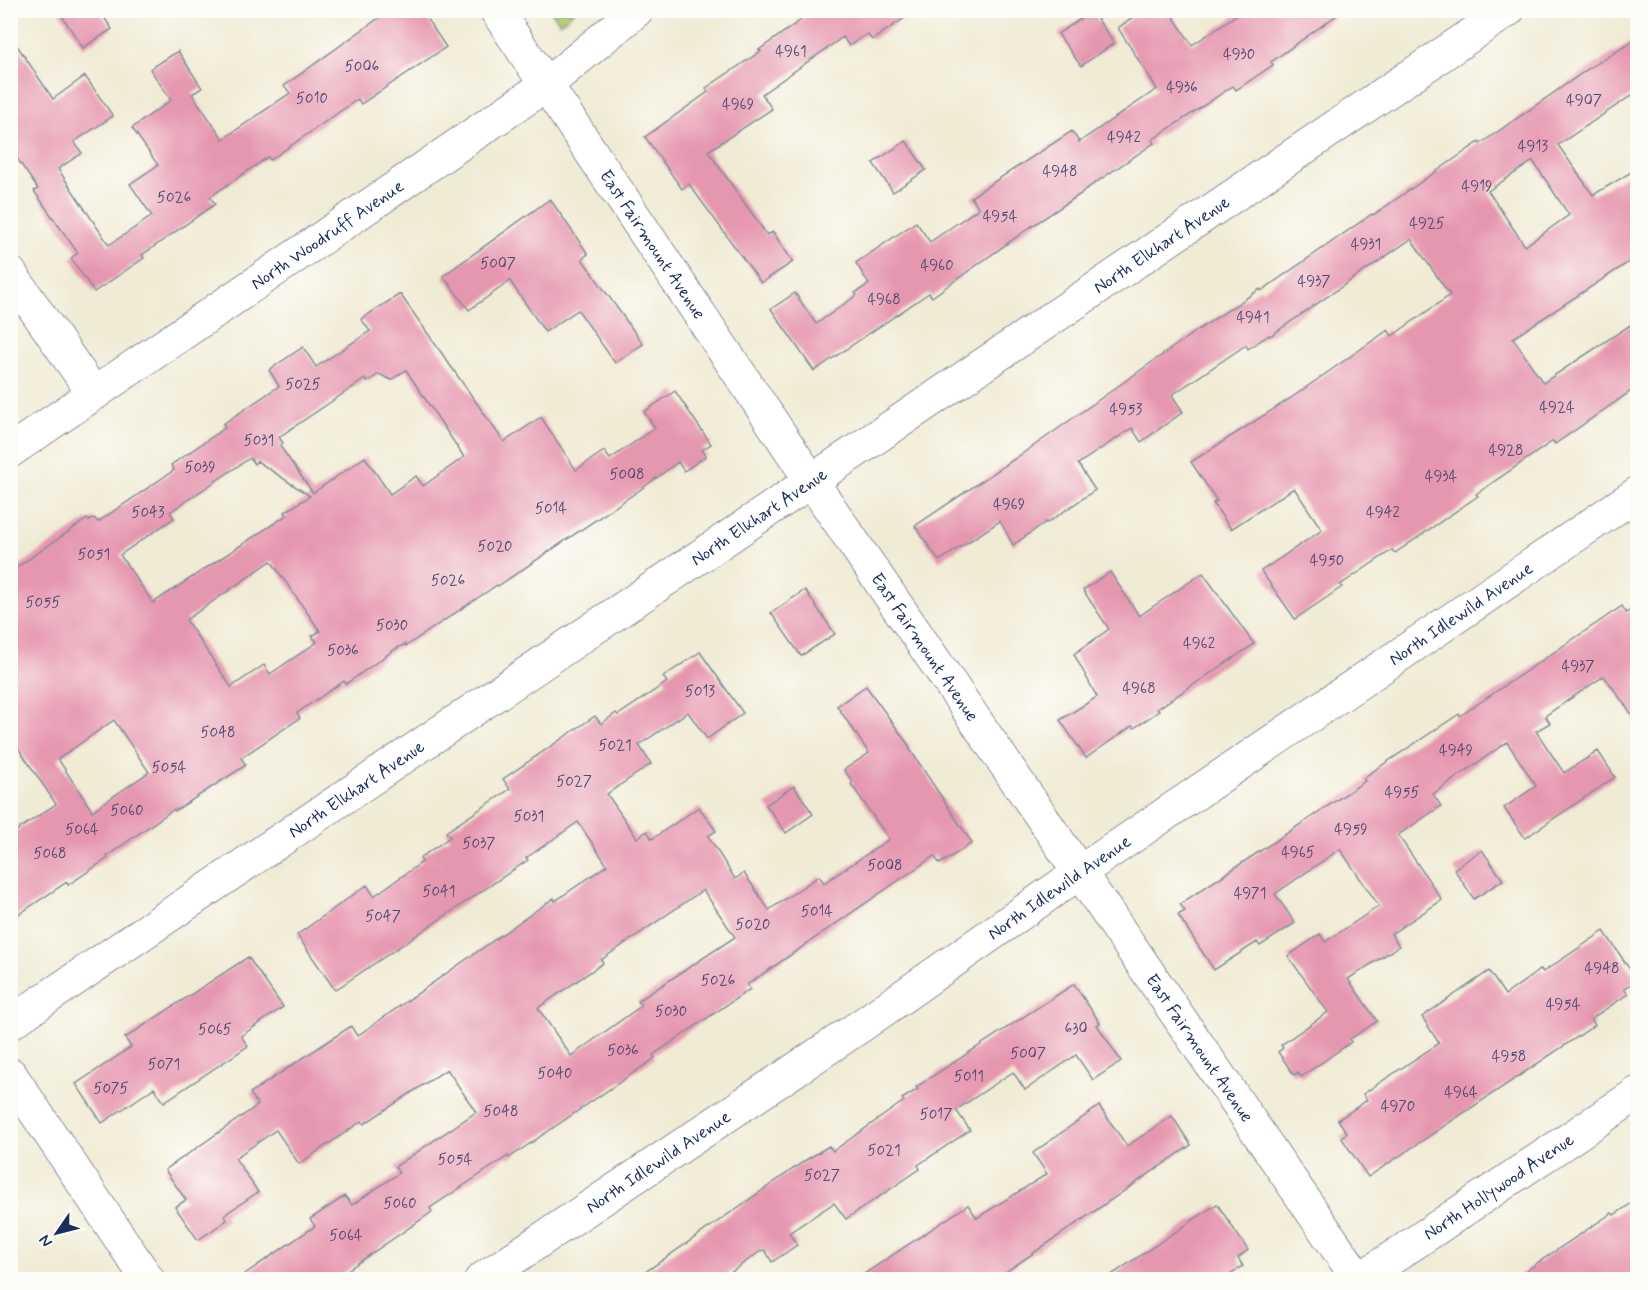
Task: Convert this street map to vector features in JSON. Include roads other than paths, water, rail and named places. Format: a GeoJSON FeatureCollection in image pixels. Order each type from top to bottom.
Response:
{"type":"FeatureCollection","features":[{"type":"Feature","properties":{"kind":"street","name":"East Fairmount Avenue"},"geometry":{"type":"LineString","coordinates":[[496,10],[812,482],[1359,1279]]}},
{"type":"Feature","properties":{"kind":"street","name":"North Woodruff Avenue"},"geometry":{"type":"LineString","coordinates":[[10,451],[546,85],[638,10]]}},
{"type":"Feature","properties":{"kind":"street","name":"North Elkhart Avenue"},"geometry":{"type":"LineString","coordinates":[[10,1023],[1509,10]]}},
{"type":"Feature","properties":{"kind":"street"},"geometry":{"type":"LineString","coordinates":[[10,273],[94,394]]}},
{"type":"Feature","properties":{"kind":"street","name":"North Idlewild Avenue"},"geometry":{"type":"LineString","coordinates":[[481,1280],[862,1025],[1080,872],[1638,493]]}},
{"type":"Feature","properties":{"kind":"street"},"geometry":{"type":"LineString","coordinates":[[10,1074],[148,1280]]}},
{"type":"Feature","properties":{"kind":"street","name":"North Hollywood Avenue"},"geometry":{"type":"LineString","coordinates":[[1359,1279],[1638,1093]]}}]}
